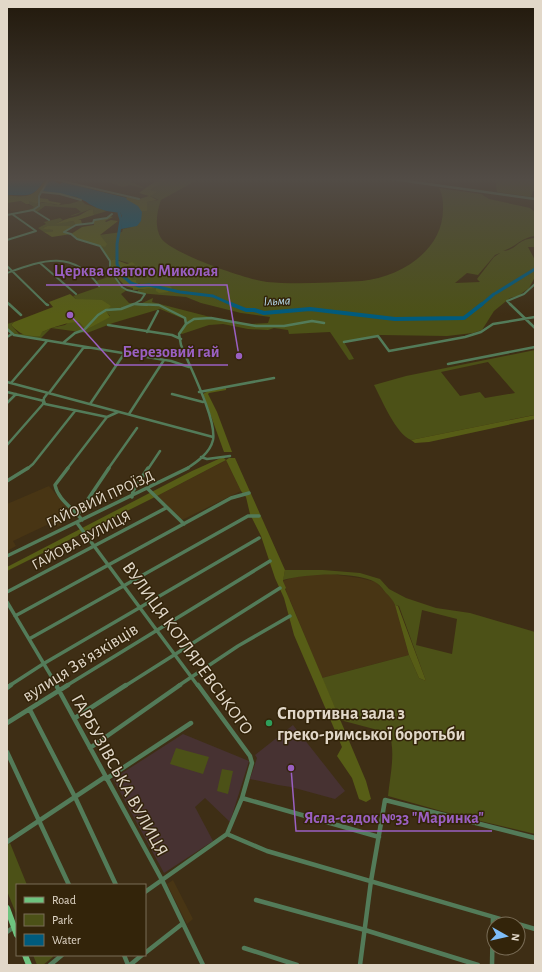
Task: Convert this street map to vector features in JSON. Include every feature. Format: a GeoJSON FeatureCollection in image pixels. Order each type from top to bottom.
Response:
{"type":"FeatureCollection","features":[{"type":"Feature","properties":{"kind":"main road"},"geometry":{"type":"LineString","coordinates":[[7,908],[16,932]]}},
{"type":"Feature","properties":{"kind":"street"},"geometry":{"type":"LineString","coordinates":[[7,240],[36,231],[27,224]]}},
{"type":"Feature","properties":{"kind":"street"},"geometry":{"type":"LineString","coordinates":[[63,344],[75,333],[84,330],[98,315],[106,310],[121,309],[134,304],[141,300],[146,294],[127,290],[122,287],[110,270],[110,261],[100,246],[77,239],[71,234],[64,232],[76,225],[82,224]]}},
{"type":"Feature","properties":{"kind":"street"},"geometry":{"type":"LineString","coordinates":[[7,273],[40,263],[56,261],[70,262],[75,264],[96,281],[99,286]]}},
{"type":"Feature","properties":{"kind":"street"},"geometry":{"type":"LineString","coordinates":[[40,263],[76,294]]}},
{"type":"Feature","properties":{"kind":"street"},"geometry":{"type":"LineString","coordinates":[[7,266],[48,305]]}},
{"type":"Feature","properties":{"kind":"street"},"geometry":{"type":"LineString","coordinates":[[535,284],[524,294],[507,301],[535,328]]}},
{"type":"Feature","properties":{"kind":"street"},"geometry":{"type":"LineString","coordinates":[[7,302],[21,315]]}},
{"type":"Feature","properties":{"kind":"street"},"geometry":{"type":"LineString","coordinates":[[134,304],[160,305],[185,318],[186,324]]}},
{"type":"Feature","properties":{"kind":"street"},"geometry":{"type":"LineString","coordinates":[[147,332],[158,311]]}},
{"type":"Feature","properties":{"kind":"street"},"geometry":{"type":"LineString","coordinates":[[344,342],[378,336],[389,351],[465,337],[481,332],[493,324],[535,317]]}},
{"type":"Feature","properties":{"kind":"street"},"geometry":{"type":"LineString","coordinates":[[230,456],[207,459],[201,457],[208,450],[213,437],[209,415],[181,345],[179,334],[186,324],[194,319],[211,318],[256,326],[284,326],[312,321],[324,323]]}},
{"type":"Feature","properties":{"kind":"street"},"geometry":{"type":"LineString","coordinates":[[108,325],[172,335],[181,339]]}},
{"type":"Feature","properties":{"kind":"street"},"geometry":{"type":"LineString","coordinates":[[7,329],[12,334],[63,344],[164,360],[189,367]]}},
{"type":"Feature","properties":{"kind":"street"},"geometry":{"type":"LineString","coordinates":[[7,337],[12,334]]}},
{"type":"Feature","properties":{"kind":"street"},"geometry":{"type":"LineString","coordinates":[[11,383],[47,341]]}},
{"type":"Feature","properties":{"kind":"street"},"geometry":{"type":"LineString","coordinates":[[7,445],[44,401],[44,398],[84,347]]}},
{"type":"Feature","properties":{"kind":"street"},"geometry":{"type":"LineString","coordinates":[[448,364],[535,347]]}},
{"type":"Feature","properties":{"kind":"street"},"geometry":{"type":"LineString","coordinates":[[90,404],[124,354]]}},
{"type":"Feature","properties":{"kind":"street"},"geometry":{"type":"LineString","coordinates":[[129,414],[164,360]]}},
{"type":"Feature","properties":{"kind":"street"},"geometry":{"type":"LineString","coordinates":[[199,392],[274,378]]}},
{"type":"Feature","properties":{"kind":"street"},"geometry":{"type":"LineString","coordinates":[[7,382],[213,437]]}},
{"type":"Feature","properties":{"kind":"street"},"geometry":{"type":"LineString","coordinates":[[7,392],[44,401],[46,404],[106,417]]}},
{"type":"Feature","properties":{"kind":"street"},"geometry":{"type":"LineString","coordinates":[[7,403],[16,394]]}},
{"type":"Feature","properties":{"kind":"street"},"geometry":{"type":"LineString","coordinates":[[172,394],[203,402]]}},
{"type":"Feature","properties":{"kind":"street"},"geometry":{"type":"LineString","coordinates":[[7,481],[33,464],[75,411]]}},
{"type":"Feature","properties":{"kind":"street"},"geometry":{"type":"LineString","coordinates":[[82,520],[55,490],[55,485],[106,417],[118,412]]}},
{"type":"Feature","properties":{"kind":"street"},"geometry":{"type":"LineString","coordinates":[[78,514],[137,428]]}},
{"type":"Feature","properties":{"kind":"street"},"geometry":{"type":"LineString","coordinates":[[132,497],[133,492],[160,451]]}},
{"type":"Feature","properties":{"kind":"street","name":"ГАЙОВИЙ ПРОЇЗД"},"geometry":{"type":"LineString","coordinates":[[7,556],[184,471],[201,457]]}},
{"type":"Feature","properties":{"kind":"street"},"geometry":{"type":"LineString","coordinates":[[148,489],[184,524]]}},
{"type":"Feature","properties":{"kind":"street"},"geometry":{"type":"LineString","coordinates":[[15,616],[231,498],[249,493]]}},
{"type":"Feature","properties":{"kind":"street","name":"ГАЙОВА ВУЛИЦЯ"},"geometry":{"type":"LineString","coordinates":[[7,592],[166,508]]}},
{"type":"Feature","properties":{"kind":"street"},"geometry":{"type":"LineString","coordinates":[[29,639],[248,516],[259,516]]}},
{"type":"Feature","properties":{"kind":"street","name":"ВУЛИЦЯ КОТЛЯРЕВСЬКОГО"},"geometry":{"type":"LineString","coordinates":[[77,523],[250,756],[252,763],[242,798],[227,834]]}},
{"type":"Feature","properties":{"kind":"street"},"geometry":{"type":"LineString","coordinates":[[7,688],[44,664],[259,538]]}},
{"type":"Feature","properties":{"kind":"street","name":"вулиця Звʼязківців"},"geometry":{"type":"LineString","coordinates":[[7,723],[270,561]]}},
{"type":"Feature","properties":{"kind":"street"},"geometry":{"type":"LineString","coordinates":[[75,718],[280,588]]}},
{"type":"Feature","properties":{"kind":"street","name":"ГАРБУЗІВСЬКА ВУЛИЦЯ"},"geometry":{"type":"LineString","coordinates":[[7,602],[75,718],[162,880],[203,965]]}},
{"type":"Feature","properties":{"kind":"street"},"geometry":{"type":"LineString","coordinates":[[90,748],[269,627],[290,616]]}},
{"type":"Feature","properties":{"kind":"street"},"geometry":{"type":"LineString","coordinates":[[30,710],[75,797],[116,884]]}},
{"type":"Feature","properties":{"kind":"street"},"geometry":{"type":"LineString","coordinates":[[7,842],[191,723]]}},
{"type":"Feature","properties":{"kind":"street"},"geometry":{"type":"LineString","coordinates":[[7,752],[69,884]]}},
{"type":"Feature","properties":{"kind":"street"},"geometry":{"type":"LineString","coordinates":[[242,798],[379,837]]}},
{"type":"Feature","properties":{"kind":"street"},"geometry":{"type":"LineString","coordinates":[[360,965],[371,881],[385,800],[535,838]]}},
{"type":"Feature","properties":{"kind":"street"},"geometry":{"type":"LineString","coordinates":[[146,891],[227,834],[267,851],[490,916]]}},
{"type":"Feature","properties":{"kind":"street"},"geometry":{"type":"LineString","coordinates":[[256,900],[365,930],[478,965]]}},
{"type":"Feature","properties":{"kind":"street"},"geometry":{"type":"LineString","coordinates":[[146,952],[182,924]]}},
{"type":"Feature","properties":{"kind":"street"},"geometry":{"type":"LineString","coordinates":[[7,932],[14,927]]}},
{"type":"Feature","properties":{"kind":"street"},"geometry":{"type":"LineString","coordinates":[[244,948],[297,965]]}},
{"type":"Feature","properties":{"kind":"street"},"geometry":{"type":"LineString","coordinates":[[50,965],[61,956]]}},
{"type":"Feature","properties":{"kind":"street"},"geometry":{"type":"LineString","coordinates":[[124,956],[129,965],[141,956]]}},
{"type":"Feature","properties":{"kind":"shaded area"},"geometry":{"type":"Polygon","coordinates":[[[226,460],[241,491],[182,520],[157,496],[226,460]]]}},
{"type":"Feature","properties":{"kind":"shaded area"},"geometry":{"type":"Polygon","coordinates":[[[49,486],[72,513],[59,520],[62,525],[55,528],[52,523],[53,522],[13,541],[16,546],[7,551],[7,504],[49,486]]]}},
{"type":"Feature","properties":{"kind":"shaded area"},"geometry":{"type":"Polygon","coordinates":[[[331,574],[376,582],[394,601],[409,655],[322,678],[289,600],[283,581],[300,575],[331,574]]]}},
{"type":"Feature","properties":{"kind":"shaded area"},"geometry":{"type":"Polygon","coordinates":[[[293,725],[345,791],[335,799],[291,787],[250,779],[257,758],[255,755],[293,725]]]}},
{"type":"Feature","properties":{"kind":"shaded area"},"geometry":{"type":"Polygon","coordinates":[[[183,734],[249,761],[230,822],[205,798],[195,807],[213,841],[164,873],[113,779],[183,734]]]}},
{"type":"Feature","properties":{"kind":"shaded area"},"geometry":{"type":"Polygon","coordinates":[[[173,880],[193,919],[187,924],[167,884],[173,880]]]}},
{"type":"Feature","properties":{"kind":"green space"},"geometry":{"type":"Polygon","coordinates":[[[45,224],[76,225],[72,227],[47,226],[43,228],[53,230],[52,232],[44,232],[38,228],[45,224]]]}},
{"type":"Feature","properties":{"kind":"green space"},"geometry":{"type":"Polygon","coordinates":[[[94,224],[114,224],[100,235],[107,244],[105,247],[77,239],[71,234],[82,227],[94,224]]]}},
{"type":"Feature","properties":{"kind":"green space"},"geometry":{"type":"Polygon","coordinates":[[[135,224],[157,224],[157,229],[161,238],[167,244],[193,258],[227,271],[267,282],[303,283],[362,281],[391,274],[404,268],[417,259],[436,237],[441,224],[535,224],[535,236],[524,240],[535,238],[535,247],[528,247],[535,260],[535,277],[529,288],[518,296],[510,298],[494,311],[482,330],[473,333],[447,336],[380,335],[344,342],[354,359],[349,360],[330,332],[289,334],[288,330],[274,328],[268,330],[248,329],[223,324],[209,325],[182,334],[178,333],[185,323],[184,319],[160,309],[113,323],[87,333],[51,328],[65,325],[69,322],[79,322],[86,330],[110,316],[95,304],[76,299],[73,296],[99,287],[96,281],[114,275],[118,283],[127,290],[121,294],[129,303],[136,303],[138,305],[153,298],[152,302],[222,320],[249,324],[268,323],[270,317],[241,313],[201,303],[186,297],[138,293],[138,290],[169,285],[141,284],[131,280],[128,274],[122,270],[128,266],[136,265],[114,259],[110,261],[100,246],[103,242],[99,235],[122,232],[123,229],[135,224]],[[520,242],[503,251],[512,249],[520,242]],[[500,253],[495,255],[478,275],[467,273],[455,283],[480,282],[477,279],[494,257],[500,253]]]}},
{"type":"Feature","properties":{"kind":"green space"},"geometry":{"type":"Polygon","coordinates":[[[47,226],[70,226],[72,227],[64,232],[71,234],[52,237],[44,232],[52,232],[53,230],[43,228],[47,226]]]}},
{"type":"Feature","properties":{"kind":"green space"},"geometry":{"type":"Polygon","coordinates":[[[114,259],[127,264],[132,262],[136,265],[128,266],[122,270],[128,273],[132,280],[136,280],[139,284],[169,285],[172,288],[168,292],[159,293],[156,291],[156,288],[133,290],[133,288],[125,286],[110,270],[110,261],[114,259]]]}},
{"type":"Feature","properties":{"kind":"green space"},"geometry":{"type":"Polygon","coordinates":[[[70,294],[76,299],[102,300],[111,306],[106,311],[110,317],[86,330],[79,322],[75,322],[51,328],[42,332],[40,336],[24,335],[11,325],[14,322],[53,307],[49,302],[70,294]]]}},
{"type":"Feature","properties":{"kind":"green space"},"geometry":{"type":"Polygon","coordinates":[[[14,322],[11,325],[19,334],[42,332],[51,328],[39,340],[14,335],[7,329],[7,324],[14,322]]]}},
{"type":"Feature","properties":{"kind":"green space"},"geometry":{"type":"Polygon","coordinates":[[[535,350],[534,415],[411,440],[405,437],[395,424],[374,385],[406,376],[535,350]],[[488,362],[441,372],[460,396],[480,392],[485,398],[515,393],[488,362]]]}},
{"type":"Feature","properties":{"kind":"green space"},"geometry":{"type":"Polygon","coordinates":[[[226,388],[226,390],[208,394],[217,412],[232,452],[224,452],[203,394],[208,391],[226,388]]]}},
{"type":"Feature","properties":{"kind":"green space"},"geometry":{"type":"Polygon","coordinates":[[[535,415],[535,419],[429,442],[415,443],[411,440],[535,415]]]}},
{"type":"Feature","properties":{"kind":"green space"},"geometry":{"type":"Polygon","coordinates":[[[223,457],[226,460],[7,571],[7,567],[192,471],[223,457]]]}},
{"type":"Feature","properties":{"kind":"green space"},"geometry":{"type":"Polygon","coordinates":[[[229,458],[235,458],[285,570],[283,581],[286,588],[285,589],[366,781],[371,799],[366,802],[359,799],[352,778],[337,756],[342,747],[294,635],[284,598],[275,578],[261,536],[250,514],[246,497],[241,491],[226,460],[229,458]]]}},
{"type":"Feature","properties":{"kind":"green space"},"geometry":{"type":"Polygon","coordinates":[[[285,570],[323,570],[360,573],[380,579],[389,589],[406,598],[436,608],[470,613],[535,632],[535,834],[459,816],[388,796],[392,756],[389,733],[340,720],[322,678],[409,655],[419,678],[426,681],[399,606],[395,605],[378,584],[355,576],[317,575],[283,580],[285,570]],[[422,610],[416,645],[452,654],[457,619],[422,610]]]}},
{"type":"Feature","properties":{"kind":"green space"},"geometry":{"type":"Polygon","coordinates":[[[395,605],[398,606],[426,681],[419,678],[409,655],[395,605]]]}},
{"type":"Feature","properties":{"kind":"green space"},"geometry":{"type":"Polygon","coordinates":[[[176,748],[209,757],[203,774],[170,764],[176,748]]]}},
{"type":"Feature","properties":{"kind":"green space"},"geometry":{"type":"Polygon","coordinates":[[[222,769],[233,771],[228,794],[217,791],[222,769]]]}},
{"type":"Feature","properties":{"kind":"green space"},"geometry":{"type":"Polygon","coordinates":[[[10,843],[27,884],[16,884],[16,914],[7,891],[7,845],[10,843]]]}},
{"type":"Feature","properties":{"kind":"green space"},"geometry":{"type":"Polygon","coordinates":[[[33,956],[52,956],[43,965],[37,965],[33,956]]]}},
{"type":"Feature","properties":{"kind":"water"},"geometry":{"type":"Polygon","coordinates":[[[121,224],[138,224],[137,226],[121,229],[121,224]]]}},
{"type":"Feature","properties":{"kind":"waterway","name":"Ільма"},"geometry":{"type":"LineString","coordinates":[[120,224],[117,244],[117,264],[123,276],[131,283],[139,286],[149,285],[180,292],[213,296],[233,305]]}},
{"type":"Feature","properties":{"kind":"waterway","name":"Ільма"},"geometry":{"type":"LineString","coordinates":[[496,293],[535,269]]}},
{"type":"Feature","properties":{"kind":"waterway","name":"Ільма"},"geometry":{"type":"LineString","coordinates":[[481,305],[494,294]]}},
{"type":"Feature","properties":{"kind":"waterway","name":"Ільма"},"geometry":{"type":"LineString","coordinates":[[231,304],[246,310],[254,310],[264,313],[310,309],[395,319],[464,318],[482,304]]}},
{"type":"Feature","properties":{"kind":"place","name":"Березовий гай"},"geometry":{"type":"Point","coordinates":[70,315]}},
{"type":"Feature","properties":{"kind":"place","name":"Церква святого Миколая"},"geometry":{"type":"Point","coordinates":[239,356]}},
{"type":"Feature","properties":{"kind":"place","name":"Спортивна зала з греко-римської боротьби"},"geometry":{"type":"Point","coordinates":[269,723]}},
{"type":"Feature","properties":{"kind":"place","name":"Ясла-садок №33 \"Маринка\""},"geometry":{"type":"Point","coordinates":[291,768]}}]}
